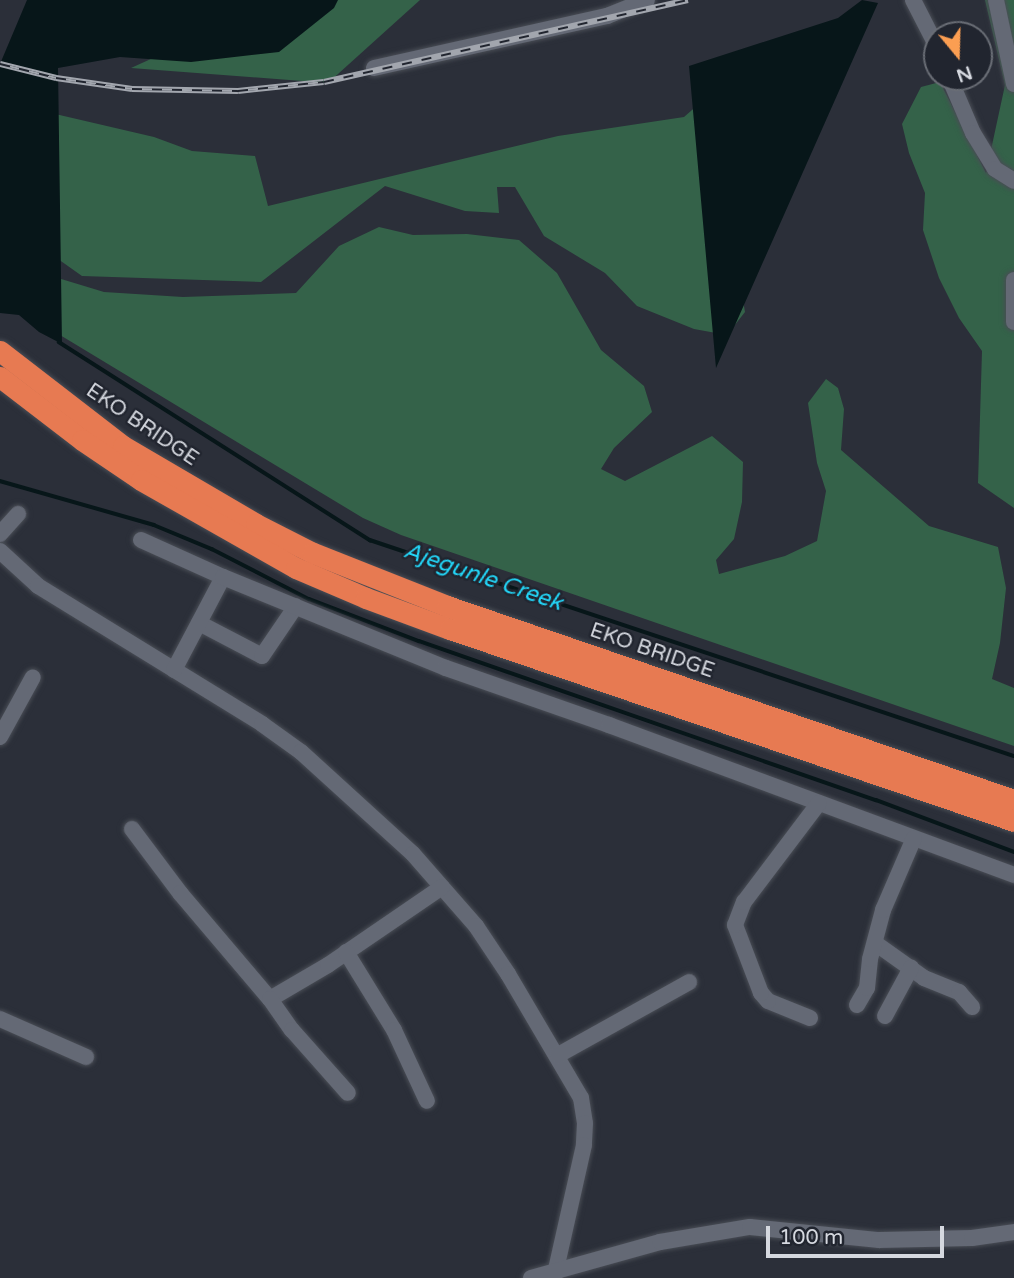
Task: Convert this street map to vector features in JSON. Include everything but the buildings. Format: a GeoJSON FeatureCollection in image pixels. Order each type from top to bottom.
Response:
{"type":"FeatureCollection","features":[{"type":"Feature","properties":{"kind":"highway","name":"EKO BRIDGE"},"geometry":{"type":"LineString","coordinates":[[0,351],[123,446],[256,524],[313,553],[447,606],[1014,800]]}},
{"type":"Feature","properties":{"kind":"highway","name":"EKO BRIDGE"},"geometry":{"type":"LineString","coordinates":[[0,377],[82,440],[141,480],[215,524],[307,573],[450,629],[1014,821]]}},
{"type":"Feature","properties":{"kind":"street"},"geometry":{"type":"LineString","coordinates":[[374,68],[607,16],[647,0]]}},
{"type":"Feature","properties":{"kind":"street"},"geometry":{"type":"LineString","coordinates":[[913,0],[924,21]]}},
{"type":"Feature","properties":{"kind":"street"},"geometry":{"type":"LineString","coordinates":[[996,0],[1014,84]]}},
{"type":"Feature","properties":{"kind":"street"},"geometry":{"type":"LineString","coordinates":[[955,91],[973,133],[995,169],[1014,181]]}},
{"type":"Feature","properties":{"kind":"street"},"geometry":{"type":"LineString","coordinates":[[1014,280],[1014,321]]}},
{"type":"Feature","properties":{"kind":"street"},"geometry":{"type":"LineString","coordinates":[[0,534],[18,514]]}},
{"type":"Feature","properties":{"kind":"street"},"geometry":{"type":"LineString","coordinates":[[141,540],[223,577],[446,668],[1014,875]]}},
{"type":"Feature","properties":{"kind":"street"},"geometry":{"type":"LineString","coordinates":[[0,551],[38,586],[262,724],[301,752],[413,854],[476,926],[558,1055],[581,1098],[585,1124],[584,1145],[542,1276]]}},
{"type":"Feature","properties":{"kind":"street"},"geometry":{"type":"LineString","coordinates":[[174,670],[223,577]]}},
{"type":"Feature","properties":{"kind":"street"},"geometry":{"type":"LineString","coordinates":[[199,623],[262,656],[266,654],[296,606]]}},
{"type":"Feature","properties":{"kind":"street"},"geometry":{"type":"LineString","coordinates":[[0,737],[33,677]]}},
{"type":"Feature","properties":{"kind":"street"},"geometry":{"type":"LineString","coordinates":[[810,1018],[768,1001],[761,993],[735,925],[744,902],[819,803]]}},
{"type":"Feature","properties":{"kind":"street"},"geometry":{"type":"LineString","coordinates":[[132,829],[180,893],[270,999],[292,1030],[314,1050],[348,1093]]}},
{"type":"Feature","properties":{"kind":"street"},"geometry":{"type":"LineString","coordinates":[[857,1005],[867,988],[883,910],[914,838]]}},
{"type":"Feature","properties":{"kind":"street"},"geometry":{"type":"LineString","coordinates":[[270,999],[442,887]]}},
{"type":"Feature","properties":{"kind":"street"},"geometry":{"type":"LineString","coordinates":[[875,943],[924,978],[959,992],[972,1007]]}},
{"type":"Feature","properties":{"kind":"street"},"geometry":{"type":"LineString","coordinates":[[346,952],[394,1030],[427,1101]]}},
{"type":"Feature","properties":{"kind":"street"},"geometry":{"type":"LineString","coordinates":[[885,1016],[911,968]]}},
{"type":"Feature","properties":{"kind":"street"},"geometry":{"type":"LineString","coordinates":[[558,1055],[689,982]]}},
{"type":"Feature","properties":{"kind":"street"},"geometry":{"type":"LineString","coordinates":[[0,1019],[86,1057]]}},
{"type":"Feature","properties":{"kind":"street"},"geometry":{"type":"LineString","coordinates":[[542,1276],[660,1242],[703,1232],[750,1227],[879,1240],[972,1238],[1014,1232]]}},
{"type":"Feature","properties":{"kind":"green space"},"geometry":{"type":"Polygon","coordinates":[[[280,0],[420,0],[328,83],[131,68],[280,0]]]}},
{"type":"Feature","properties":{"kind":"green space"},"geometry":{"type":"Polygon","coordinates":[[[985,0],[1014,0],[1014,508],[978,483],[982,351],[959,318],[939,278],[923,230],[925,193],[909,153],[902,124],[921,87],[923,91],[945,91],[986,173],[1005,85],[993,34],[993,21],[990,21],[985,0]]]}},
{"type":"Feature","properties":{"kind":"green space"},"geometry":{"type":"Polygon","coordinates":[[[708,96],[745,312],[727,335],[694,329],[637,306],[605,273],[544,236],[515,187],[497,187],[499,213],[465,211],[385,186],[261,282],[82,276],[58,259],[51,113],[154,137],[192,151],[255,156],[268,206],[558,136],[684,117],[708,96]]]}},
{"type":"Feature","properties":{"kind":"green space"},"geometry":{"type":"Polygon","coordinates":[[[379,227],[413,235],[467,234],[519,240],[557,273],[601,350],[644,386],[652,412],[614,448],[601,469],[625,481],[712,436],[743,462],[742,502],[734,539],[716,560],[719,574],[785,556],[817,541],[826,491],[817,463],[808,403],[826,379],[838,388],[844,409],[841,450],[929,526],[998,547],[1006,588],[1000,643],[992,679],[1014,688],[1014,746],[401,535],[363,518],[60,335],[48,275],[104,292],[183,297],[296,293],[339,246],[379,227]]]}},
{"type":"Feature","properties":{"kind":"shaded area"},"geometry":{"type":"Polygon","coordinates":[[[27,0],[338,0],[334,8],[279,52],[191,62],[120,57],[58,68],[62,344],[39,332],[19,315],[0,313],[0,64],[27,0]]]}},
{"type":"Feature","properties":{"kind":"shaded area"},"geometry":{"type":"Polygon","coordinates":[[[862,0],[878,3],[716,368],[689,66],[838,18],[862,0]]]}},
{"type":"Feature","properties":{"kind":"waterway","name":"Ajegunle Creek"},"geometry":{"type":"LineString","coordinates":[[59,342],[370,540],[1014,756]]}},
{"type":"Feature","properties":{"kind":"waterway"},"geometry":{"type":"LineString","coordinates":[[0,481],[154,525],[212,549],[309,599],[419,641],[876,800],[1014,852]]}},
{"type":"Feature","properties":{"kind":"railway"},"geometry":{"type":"LineString","coordinates":[[0,64],[56,78],[132,89],[238,91],[324,82],[688,0]]}}]}
